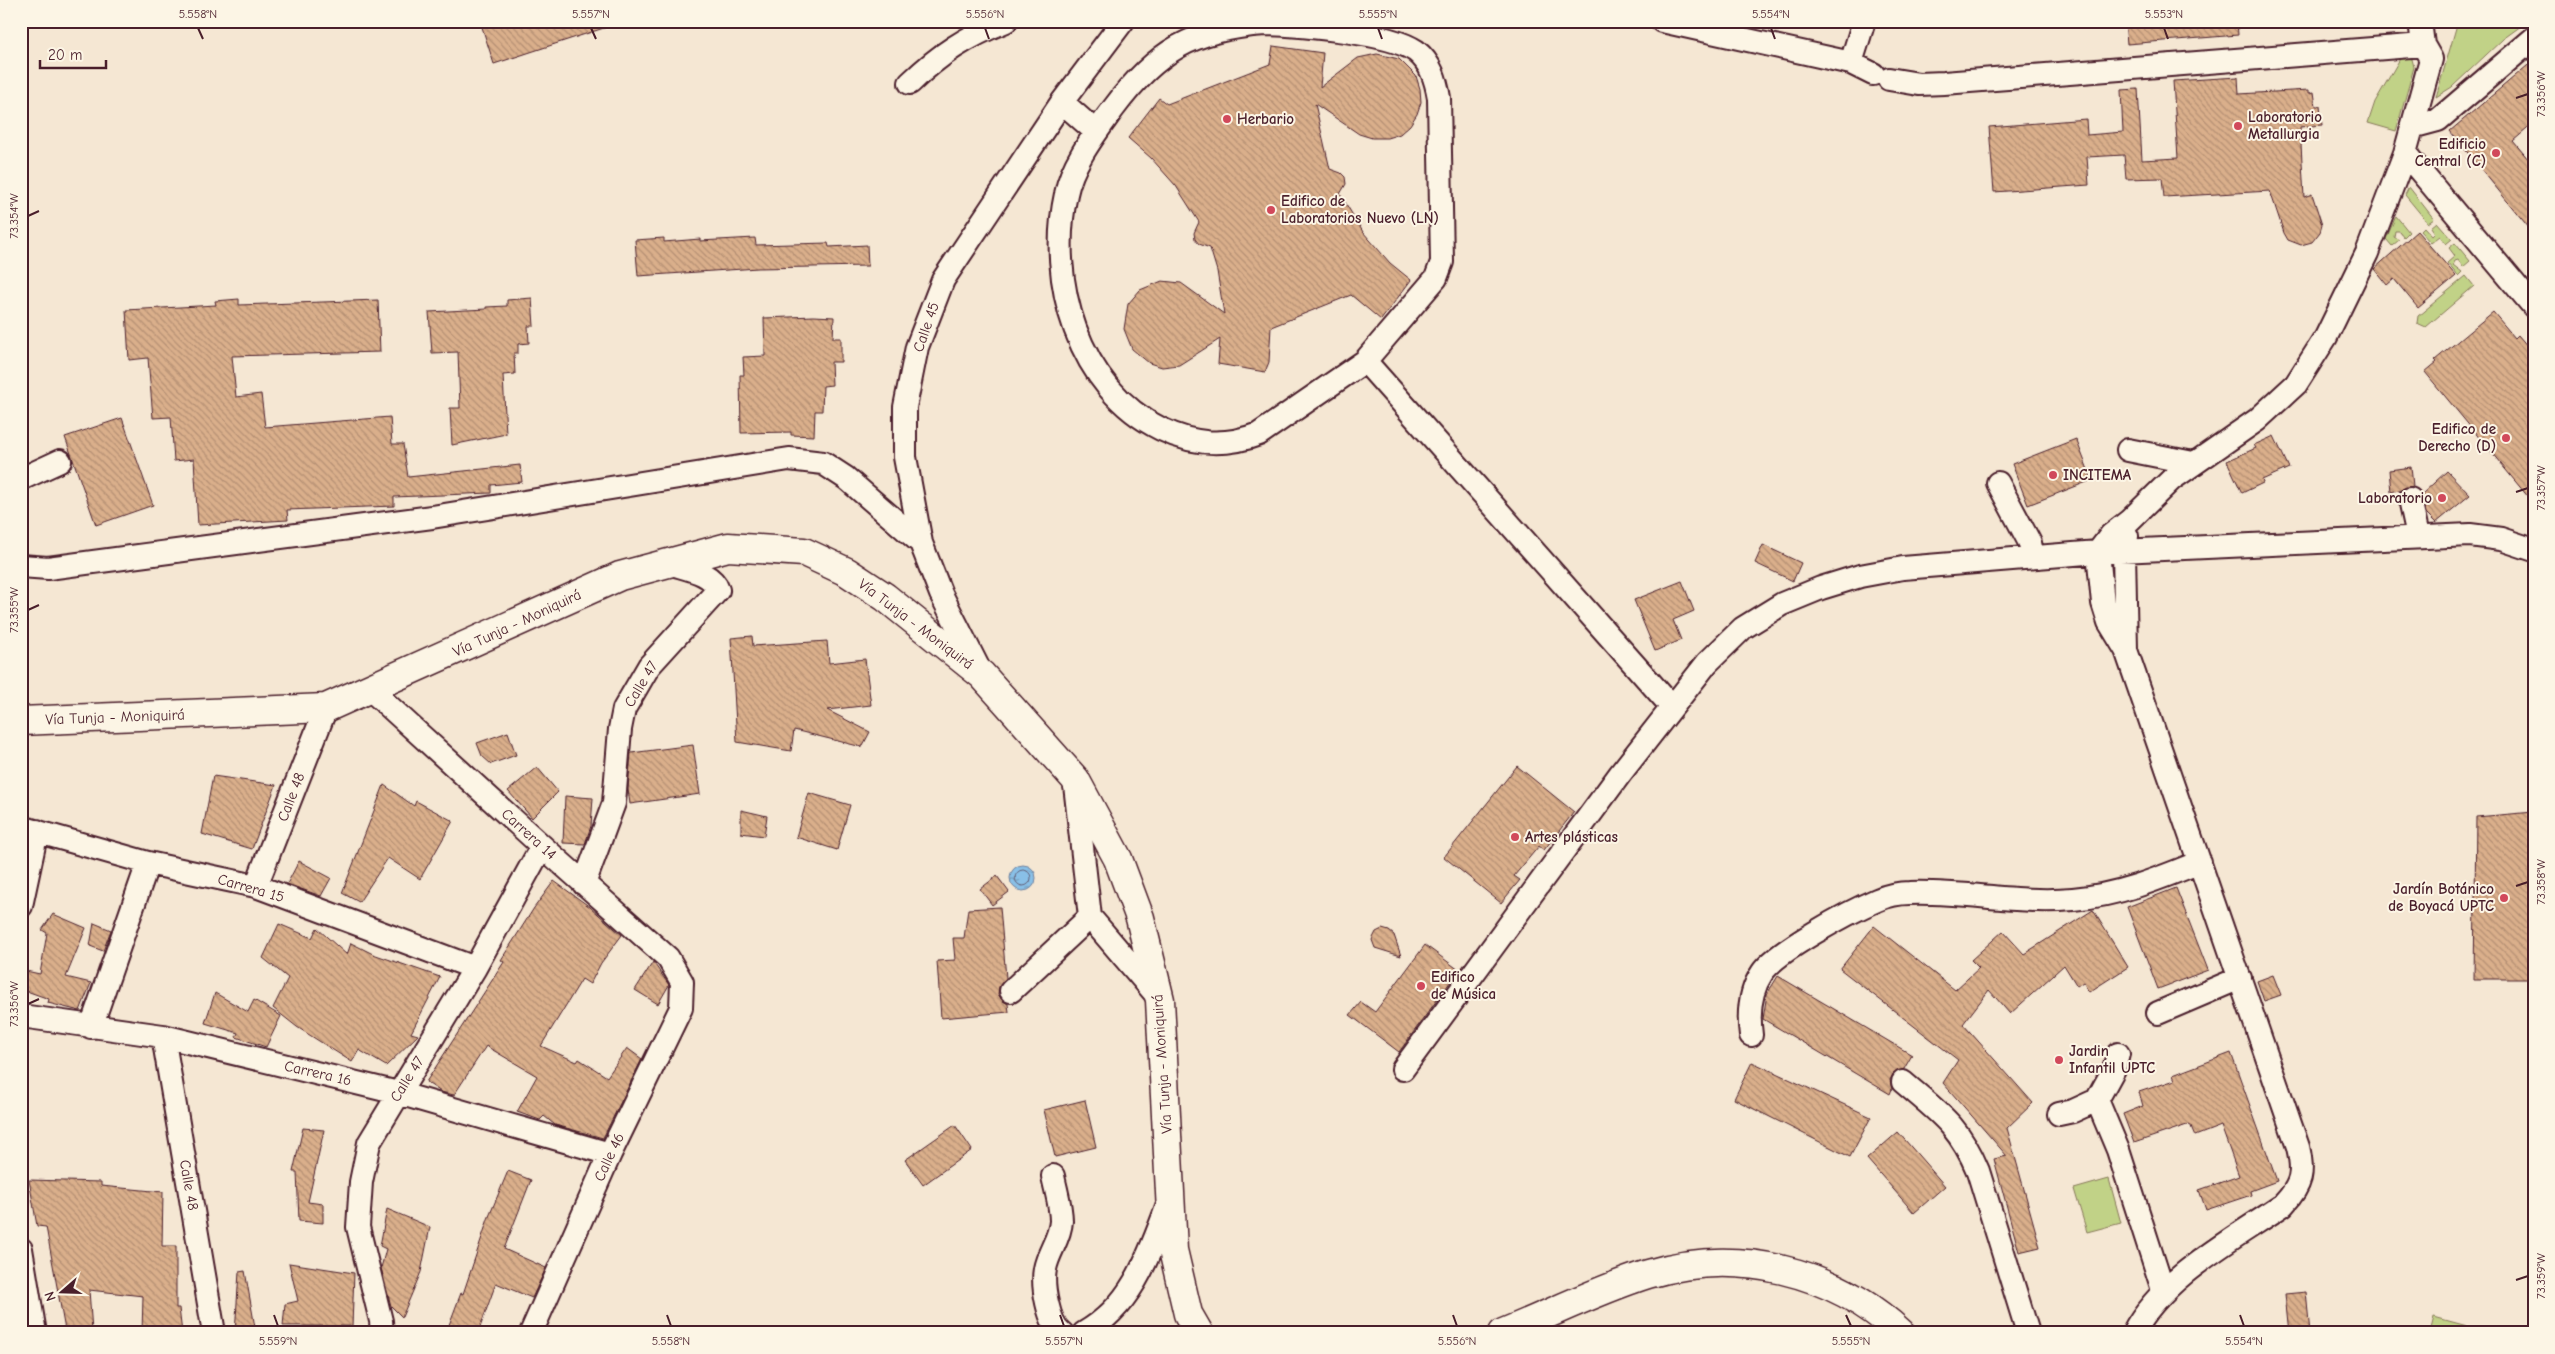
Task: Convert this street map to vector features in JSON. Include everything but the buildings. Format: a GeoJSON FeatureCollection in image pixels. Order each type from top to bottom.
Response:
{"type":"FeatureCollection","features":[{"type":"Feature","properties":{"kind":"main road","name":"Vía Tunja - Moniquirá"},"geometry":{"type":"LineString","coordinates":[[21,721],[326,708],[371,690],[620,576],[728,548],[804,552],[846,572],[885,597],[982,675],[1075,779],[1118,859],[1140,918],[1160,1000],[1173,1250],[1178,1278],[1188,1314],[1199,1333]]}},
{"type":"Feature","properties":{"kind":"main road"},"geometry":{"type":"LineString","coordinates":[[1503,1333],[1648,1274],[1693,1264],[1734,1262],[1777,1267],[1815,1278],[1851,1294],[1882,1315],[1901,1333]]}},
{"type":"Feature","properties":{"kind":"street"},"geometry":{"type":"LineString","coordinates":[[910,83],[936,57],[982,31],[1006,21]]}},
{"type":"Feature","properties":{"kind":"street","name":"Calle 45"},"geometry":{"type":"LineString","coordinates":[[982,675],[941,594],[920,543],[905,457],[905,407],[917,348],[943,280],[1062,102],[1123,21]]}},
{"type":"Feature","properties":{"kind":"street"},"geometry":{"type":"LineString","coordinates":[[1662,21],[1851,63],[1881,76],[1919,84],[2422,45]]}},
{"type":"Feature","properties":{"kind":"street"},"geometry":{"type":"LineString","coordinates":[[1851,63],[1864,21]]}},
{"type":"Feature","properties":{"kind":"street"},"geometry":{"type":"LineString","coordinates":[[2133,1333],[2142,1314],[2163,1290],[2283,1205],[2294,1193],[2300,1180],[2302,1166],[2298,1147],[2126,650],[2109,622],[2103,603],[2098,552],[2110,535],[2129,521],[2154,494],[2193,463],[2257,420],[2296,384],[2326,337],[2366,253],[2405,152],[2431,60],[2422,45],[2420,21]]}},
{"type":"Feature","properties":{"kind":"street"},"geometry":{"type":"LineString","coordinates":[[1247,25],[1285,25],[1393,40],[1416,52],[1433,72],[1439,98],[1442,262],[1436,278],[1365,360],[1259,434],[1241,441],[1221,444],[1185,439],[1150,424],[1128,410],[1108,388],[1084,347],[1070,311],[1063,279],[1061,239],[1066,194],[1074,170],[1096,132],[1130,86],[1159,58],[1176,47],[1223,30],[1247,25]]}},
{"type":"Feature","properties":{"kind":"street"},"geometry":{"type":"LineString","coordinates":[[2412,127],[2438,120],[2534,38]]}},
{"type":"Feature","properties":{"kind":"street"},"geometry":{"type":"LineString","coordinates":[[1062,102],[1096,132]]}},
{"type":"Feature","properties":{"kind":"street"},"geometry":{"type":"LineString","coordinates":[[2405,152],[2534,307]]}},
{"type":"Feature","properties":{"kind":"street"},"geometry":{"type":"LineString","coordinates":[[1365,360],[1672,707]]}},
{"type":"Feature","properties":{"kind":"street"},"geometry":{"type":"LineString","coordinates":[[2128,450],[2193,463]]}},
{"type":"Feature","properties":{"kind":"street"},"geometry":{"type":"LineString","coordinates":[[21,566],[48,568],[357,527],[789,459],[823,463],[846,478],[920,543]]}},
{"type":"Feature","properties":{"kind":"street"},"geometry":{"type":"LineString","coordinates":[[21,479],[60,461]]}},
{"type":"Feature","properties":{"kind":"street"},"geometry":{"type":"LineString","coordinates":[[1998,483],[2030,543],[2033,557]]}},
{"type":"Feature","properties":{"kind":"street"},"geometry":{"type":"LineString","coordinates":[[2410,499],[2418,536]]}},
{"type":"Feature","properties":{"kind":"street"},"geometry":{"type":"LineString","coordinates":[[2126,650],[2124,550],[2129,521]]}},
{"type":"Feature","properties":{"kind":"street"},"geometry":{"type":"LineString","coordinates":[[1403,1069],[1672,707],[1707,663],[1744,628],[1782,604],[1821,588],[1860,576],[1903,568],[2124,550],[2470,535],[2501,540],[2534,550]]}},
{"type":"Feature","properties":{"kind":"street","name":"Calle 47"},"geometry":{"type":"LineString","coordinates":[[584,884],[614,803],[620,729],[624,709],[649,666],[718,590],[715,582],[703,575],[669,563]]}},
{"type":"Feature","properties":{"kind":"street","name":"Carrera 14"},"geometry":{"type":"LineString","coordinates":[[371,690],[668,958],[682,982]]}},
{"type":"Feature","properties":{"kind":"street","name":"Calle 48"},"geometry":{"type":"LineString","coordinates":[[256,886],[326,708]]}},
{"type":"Feature","properties":{"kind":"street"},"geometry":{"type":"LineString","coordinates":[[1075,779],[1090,916],[1160,1000]]}},
{"type":"Feature","properties":{"kind":"street"},"geometry":{"type":"LineString","coordinates":[[21,906],[29,829]]}},
{"type":"Feature","properties":{"kind":"street","name":"Carrera 15"},"geometry":{"type":"LineString","coordinates":[[29,829],[148,863],[256,886],[475,968]]}},
{"type":"Feature","properties":{"kind":"street","name":"Calle 47"},"geometry":{"type":"LineString","coordinates":[[382,1333],[381,1321],[358,1227],[361,1182],[369,1143],[475,968],[542,846]]}},
{"type":"Feature","properties":{"kind":"street"},"geometry":{"type":"LineString","coordinates":[[1751,1034],[1749,1017],[1751,1001],[1762,973],[1775,958],[1878,899],[1908,892],[2036,901],[2074,899],[2137,888],[2200,862]]}},
{"type":"Feature","properties":{"kind":"street"},"geometry":{"type":"LineString","coordinates":[[91,1027],[148,863]]}},
{"type":"Feature","properties":{"kind":"street"},"geometry":{"type":"LineString","coordinates":[[1010,991],[1090,916]]}},
{"type":"Feature","properties":{"kind":"street"},"geometry":{"type":"LineString","coordinates":[[2158,1012],[2240,978]]}},
{"type":"Feature","properties":{"kind":"street","name":"Calle 46"},"geometry":{"type":"LineString","coordinates":[[531,1333],[610,1154],[681,1008],[682,982]]}},
{"type":"Feature","properties":{"kind":"street","name":"Carrera 16"},"geometry":{"type":"LineString","coordinates":[[21,1016],[163,1036],[398,1093],[610,1154]]}},
{"type":"Feature","properties":{"kind":"street","name":"Calle 48"},"geometry":{"type":"LineString","coordinates":[[163,1036],[214,1333]]}},
{"type":"Feature","properties":{"kind":"street"},"geometry":{"type":"LineString","coordinates":[[2059,1114],[2073,1111],[2097,1100],[2114,1069],[2118,1054]]}},
{"type":"Feature","properties":{"kind":"street"},"geometry":{"type":"LineString","coordinates":[[1903,1082],[1944,1117],[1959,1133],[1969,1150],[1978,1171],[2028,1333]]}},
{"type":"Feature","properties":{"kind":"street"},"geometry":{"type":"LineString","coordinates":[[2097,1100],[2118,1150],[2163,1290]]}},
{"type":"Feature","properties":{"kind":"street"},"geometry":{"type":"LineString","coordinates":[[1053,1176],[1060,1203],[1061,1221],[1059,1236],[1045,1270],[1046,1291],[1052,1323],[1062,1333]]}},
{"type":"Feature","properties":{"kind":"street"},"geometry":{"type":"LineString","coordinates":[[1084,1333],[1103,1322],[1132,1288],[1147,1259],[1171,1198]]}},
{"type":"Feature","properties":{"kind":"street"},"geometry":{"type":"LineString","coordinates":[[21,1249],[36,1333]]}},
{"type":"Feature","properties":{"kind":"green space"},"geometry":{"type":"Polygon","coordinates":[[[2458,21],[2528,21],[2503,39],[2452,87],[2436,97],[2458,21]]]}},
{"type":"Feature","properties":{"kind":"green space"},"geometry":{"type":"Polygon","coordinates":[[[2401,57],[2412,59],[2414,67],[2396,131],[2368,123],[2375,102],[2401,57]]]}},
{"type":"Feature","properties":{"kind":"green space"},"geometry":{"type":"Polygon","coordinates":[[[2409,187],[2434,219],[2428,223],[2405,195],[2409,187]]]}},
{"type":"Feature","properties":{"kind":"green space"},"geometry":{"type":"Polygon","coordinates":[[[2396,216],[2409,232],[2404,237],[2399,231],[2395,231],[2394,237],[2399,240],[2392,246],[2386,239],[2396,216]]]}},
{"type":"Feature","properties":{"kind":"green space"},"geometry":{"type":"Polygon","coordinates":[[[2437,222],[2452,239],[2446,244],[2440,236],[2431,243],[2420,231],[2424,227],[2432,236],[2435,233],[2431,227],[2437,222]]]}},
{"type":"Feature","properties":{"kind":"green space"},"geometry":{"type":"Polygon","coordinates":[[[2455,243],[2470,261],[2463,267],[2458,260],[2455,261],[2453,265],[2462,272],[2458,276],[2447,263],[2455,256],[2449,248],[2455,243]]]}},
{"type":"Feature","properties":{"kind":"green space"},"geometry":{"type":"Polygon","coordinates":[[[2466,276],[2474,286],[2426,327],[2417,323],[2418,316],[2466,276]]]}},
{"type":"Feature","properties":{"kind":"green space"},"geometry":{"type":"Polygon","coordinates":[[[2109,1179],[2121,1223],[2087,1232],[2074,1189],[2109,1179]]]}},
{"type":"Feature","properties":{"kind":"green space"},"geometry":{"type":"Polygon","coordinates":[[[2434,1317],[2493,1333],[2430,1333],[2434,1317]]]}},
{"type":"Feature","properties":{"kind":"water"},"geometry":{"type":"Polygon","coordinates":[[[1023,865],[1033,868],[1036,878],[1033,888],[1023,891],[1013,888],[1010,878],[1013,868],[1023,865]]]}},
{"type":"Feature","properties":{"kind":"place","name":"Herbario"},"geometry":{"type":"Point","coordinates":[1227,119]}},
{"type":"Feature","properties":{"kind":"place","name":"Laboratorio Metallurgia"},"geometry":{"type":"Point","coordinates":[2238,126]}},
{"type":"Feature","properties":{"kind":"place","name":"Edificio Central (C)"},"geometry":{"type":"Point","coordinates":[2496,153]}},
{"type":"Feature","properties":{"kind":"place","name":"Edifico de Laboratorios Nuevo (LN)"},"geometry":{"type":"Point","coordinates":[1271,210]}},
{"type":"Feature","properties":{"kind":"place","name":"Edifico de Derecho (D)"},"geometry":{"type":"Point","coordinates":[2506,438]}},
{"type":"Feature","properties":{"kind":"place","name":"INCITEMA"},"geometry":{"type":"Point","coordinates":[2053,475]}},
{"type":"Feature","properties":{"kind":"place","name":"Laboratorio"},"geometry":{"type":"Point","coordinates":[2442,498]}},
{"type":"Feature","properties":{"kind":"place","name":"Artes plásticas"},"geometry":{"type":"Point","coordinates":[1515,837]}},
{"type":"Feature","properties":{"kind":"place","name":"Jardín Botánico de Boyacá UPTC"},"geometry":{"type":"Point","coordinates":[2504,898]}},
{"type":"Feature","properties":{"kind":"place","name":"Edifico de Música"},"geometry":{"type":"Point","coordinates":[1421,986]}},
{"type":"Feature","properties":{"kind":"place","name":"Jardin Infantil UPTC"},"geometry":{"type":"Point","coordinates":[2059,1060]}}]}
